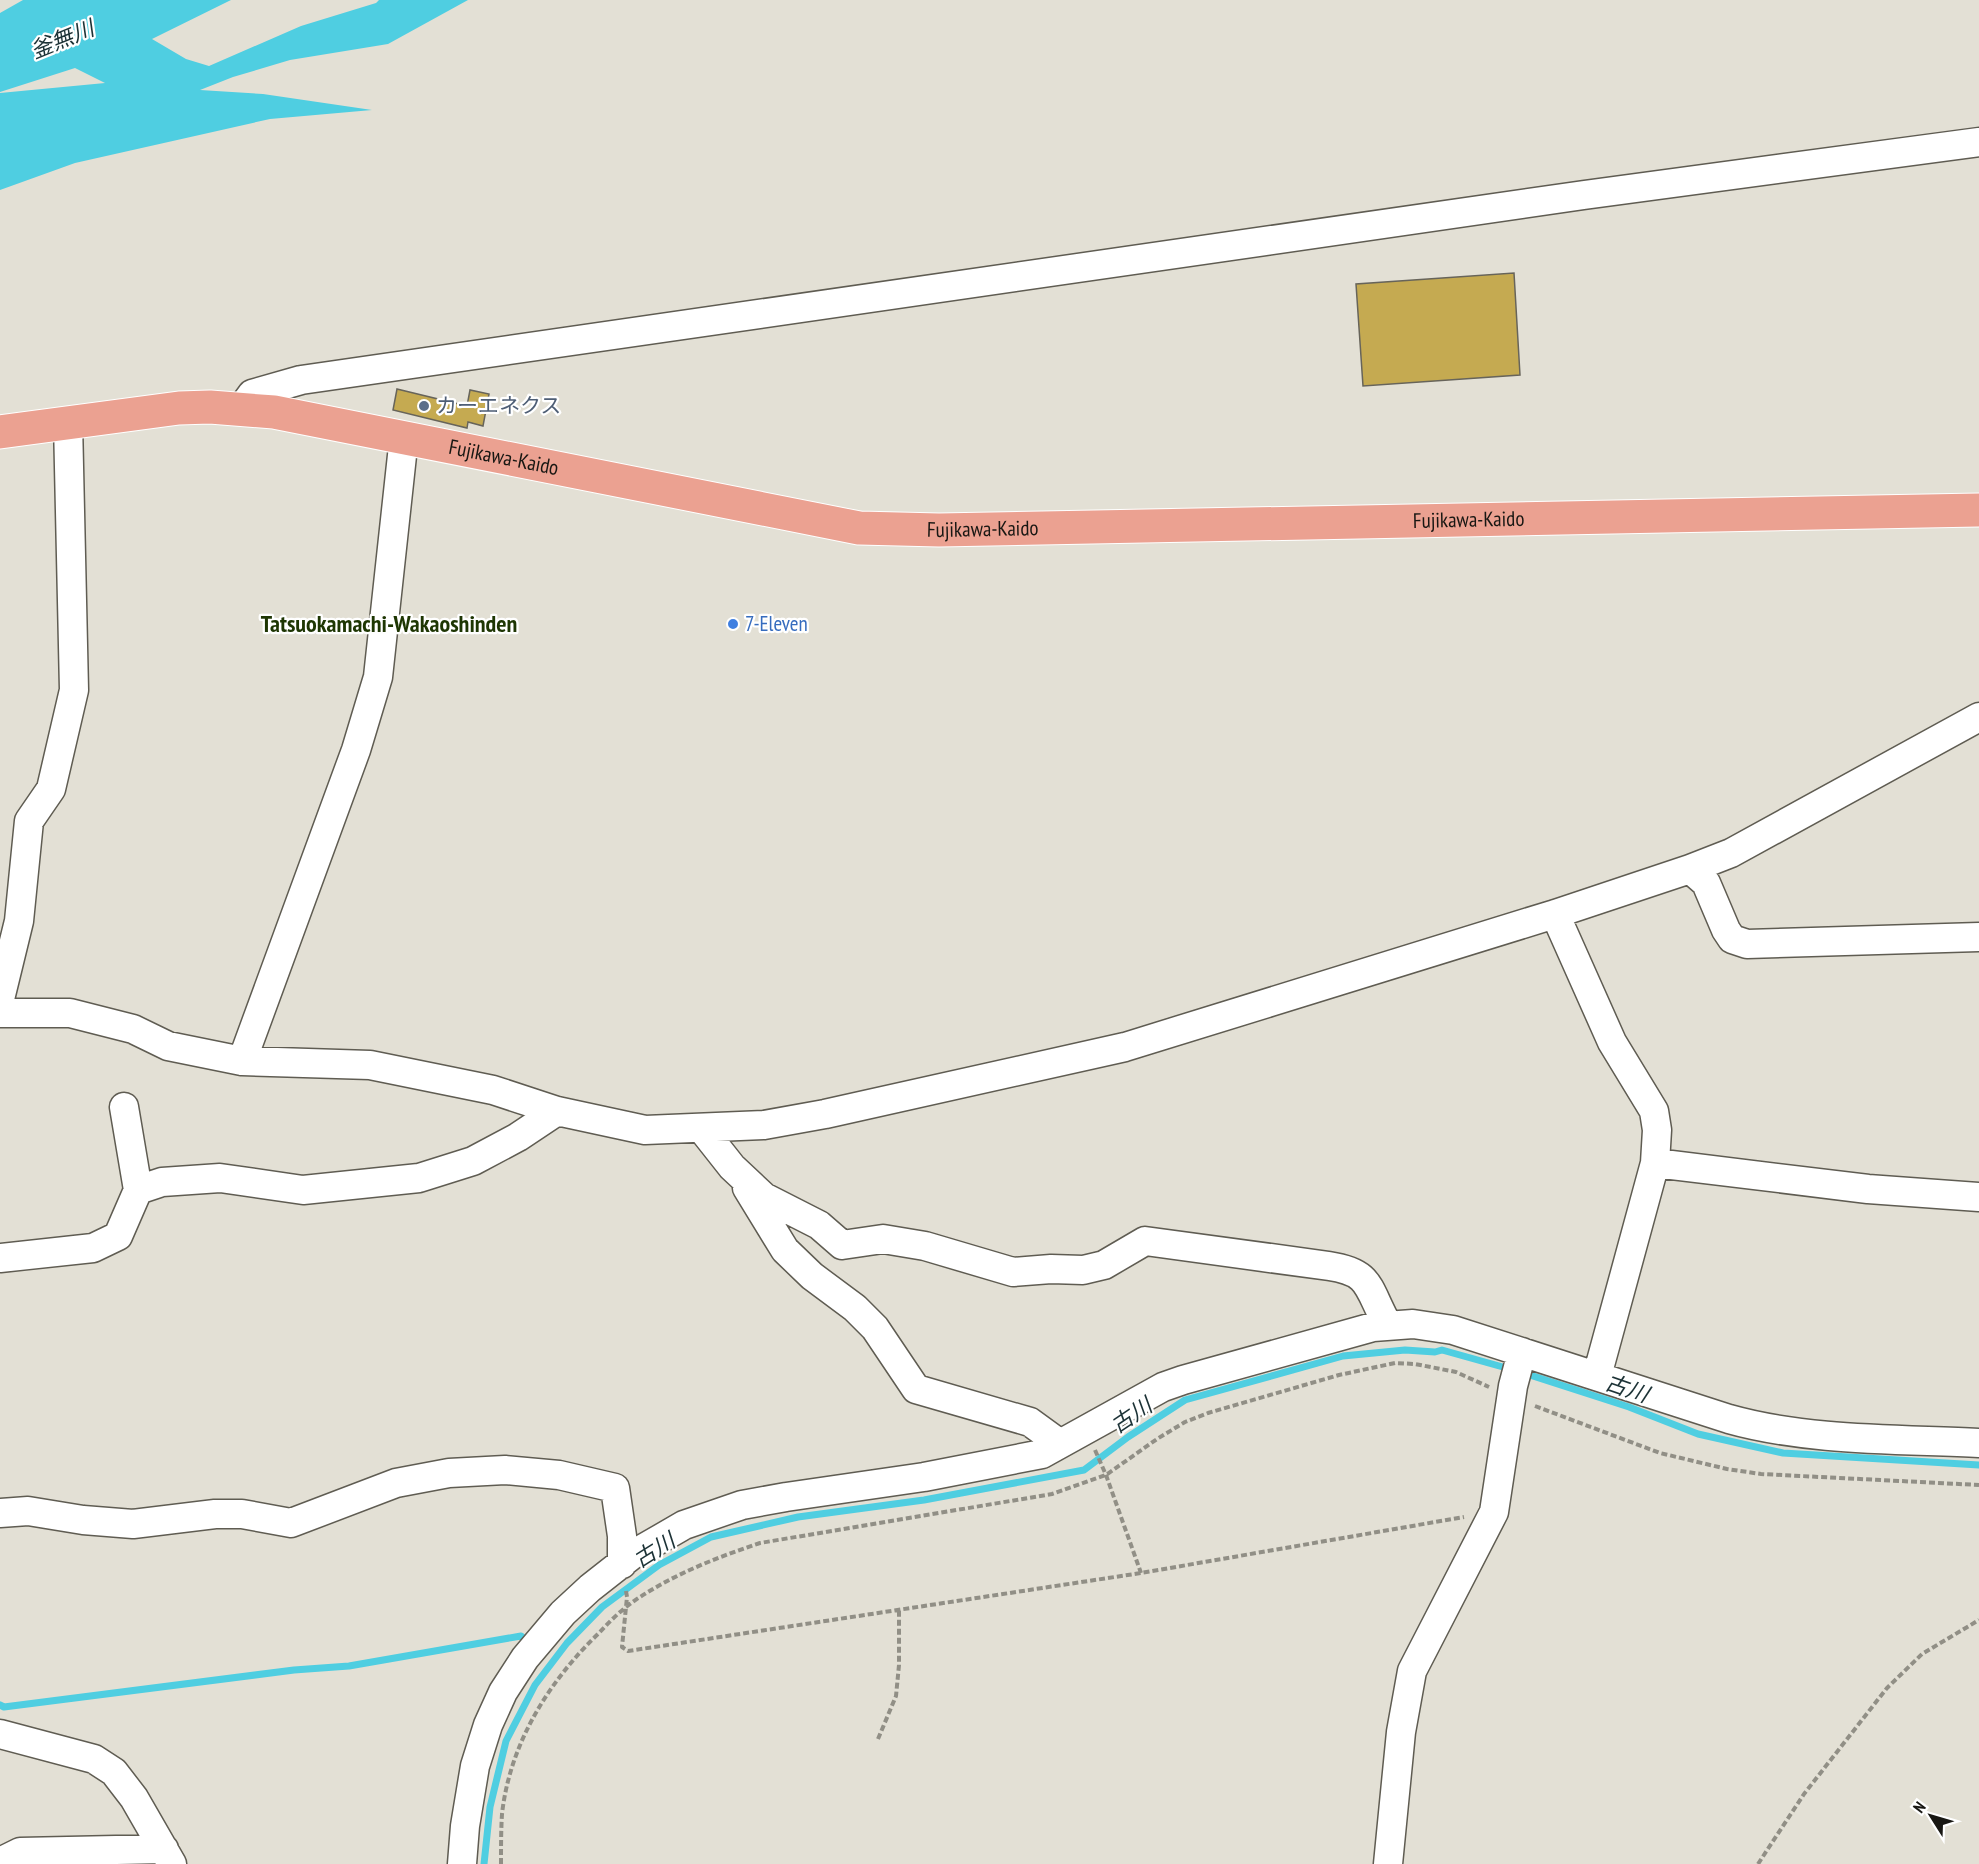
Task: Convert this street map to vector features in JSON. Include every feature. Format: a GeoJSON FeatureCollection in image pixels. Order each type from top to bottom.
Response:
{"type":"FeatureCollection","features":[{"type":"Feature","properties":{"kind":"main road","name":"Fujikawa-Kaido"},"geometry":{"type":"LineString","coordinates":[[0,432],[179,408],[210,407],[274,412],[859,528],[939,530],[1979,510]]}},
{"type":"Feature","properties":{"kind":"street"},"geometry":{"type":"LineString","coordinates":[[240,409],[252,394],[301,381],[1573,197],[1979,142]]}},
{"type":"Feature","properties":{"kind":"street"},"geometry":{"type":"LineString","coordinates":[[0,999],[19,921],[29,821],[51,789],[74,690],[68,422]]}},
{"type":"Feature","properties":{"kind":"street"},"geometry":{"type":"LineString","coordinates":[[242,1061],[356,750],[378,676],[405,437]]}},
{"type":"Feature","properties":{"kind":"street"},"geometry":{"type":"LineString","coordinates":[[0,1013],[69,1013],[133,1029],[168,1046],[242,1061],[370,1065],[493,1090],[557,1111],[645,1130],[764,1125],[825,1114],[1125,1047],[1555,914],[1690,869],[1731,853],[1979,717]]}},
{"type":"Feature","properties":{"kind":"street"},"geometry":{"type":"LineString","coordinates":[[1690,869],[1706,883],[1732,939],[1747,944],[1979,937]]}},
{"type":"Feature","properties":{"kind":"street"},"geometry":{"type":"LineString","coordinates":[[1555,914],[1612,1042],[1654,1111],[1657,1130],[1655,1163],[1597,1376]]}},
{"type":"Feature","properties":{"kind":"street"},"geometry":{"type":"LineString","coordinates":[[0,1258],[93,1248],[118,1236],[138,1190],[123,1107]]}},
{"type":"Feature","properties":{"kind":"street"},"geometry":{"type":"LineString","coordinates":[[138,1190],[162,1182],[220,1179],[303,1190],[419,1178],[473,1161],[518,1137],[557,1111]]}},
{"type":"Feature","properties":{"kind":"street"},"geometry":{"type":"LineString","coordinates":[[702,1129],[759,1206],[785,1250],[812,1276],[855,1308],[875,1328],[916,1389],[1030,1422],[1058,1445]]}},
{"type":"Feature","properties":{"kind":"street"},"geometry":{"type":"LineString","coordinates":[[1655,1163],[1868,1189],[1979,1197]]}},
{"type":"Feature","properties":{"kind":"street"},"geometry":{"type":"LineString","coordinates":[[732,1167],[765,1197],[819,1226],[842,1245],[883,1239],[925,1246],[1013,1272],[1051,1269],[1083,1270],[1104,1265],[1145,1241],[1294,1261],[1349,1269],[1359,1275],[1366,1282],[1384,1318]]}},
{"type":"Feature","properties":{"kind":"street"},"geometry":{"type":"LineString","coordinates":[[462,1864],[465,1826],[475,1766],[488,1725],[503,1692],[525,1658],[563,1613],[590,1588],[641,1549],[684,1525],[742,1505],[924,1477],[1041,1454],[1163,1387],[1373,1327],[1413,1324],[1453,1330],[1521,1355],[1597,1376],[1762,1428],[1810,1434],[1979,1443]]}},
{"type":"Feature","properties":{"kind":"street"},"geometry":{"type":"LineString","coordinates":[[1388,1864],[1401,1732],[1412,1671],[1494,1512],[1521,1355]]}},
{"type":"Feature","properties":{"kind":"street"},"geometry":{"type":"LineString","coordinates":[[0,1513],[28,1511],[83,1520],[133,1524],[215,1514],[242,1514],[291,1523],[396,1483],[449,1473],[505,1470],[559,1475],[615,1488],[622,1536],[622,1564]]}},
{"type":"Feature","properties":{"kind":"street"},"geometry":{"type":"LineString","coordinates":[[0,1734],[94,1759],[114,1772],[134,1798],[168,1857]]}},
{"type":"Feature","properties":{"kind":"street"},"geometry":{"type":"LineString","coordinates":[[0,1862],[20,1852],[168,1857]]}},
{"type":"Feature","properties":{"kind":"path"},"geometry":{"type":"LineString","coordinates":[[501,1864],[502,1813],[511,1773],[525,1732],[548,1691],[579,1652],[626,1607],[640,1597],[716,1557],[760,1543],[1052,1494],[1106,1474],[1185,1422],[1208,1413],[1339,1375],[1395,1363],[1415,1364],[1456,1372],[1513,1392],[1660,1453],[1727,1469],[1761,1474],[1979,1485]]}},
{"type":"Feature","properties":{"kind":"path"},"geometry":{"type":"LineString","coordinates":[[1092,1443],[1103,1465],[1141,1573]]}},
{"type":"Feature","properties":{"kind":"path"},"geometry":{"type":"LineString","coordinates":[[627,1597],[622,1647],[628,1651],[1141,1573],[1494,1512]]}},
{"type":"Feature","properties":{"kind":"path"},"geometry":{"type":"LineString","coordinates":[[878,1739],[896,1696],[899,1665],[899,1609]]}},
{"type":"Feature","properties":{"kind":"path"},"geometry":{"type":"LineString","coordinates":[[1758,1864],[1804,1794],[1887,1688],[1922,1654],[1979,1620]]}},
{"type":"Feature","properties":{"kind":"water","name":"釜無川"},"geometry":{"type":"Polygon","coordinates":[[[23,0],[231,0],[152,39],[186,59],[209,66],[301,26],[376,3],[379,0],[468,0],[388,44],[290,60],[233,77],[200,90],[263,94],[372,110],[270,119],[75,163],[0,190],[0,93],[105,83],[75,68],[0,92],[0,13],[23,0]]]}},
{"type":"Feature","properties":{"kind":"building"},"geometry":{"type":"Polygon","coordinates":[[[1514,273],[1520,375],[1363,386],[1356,284],[1514,273]]]}},
{"type":"Feature","properties":{"kind":"building"},"geometry":{"type":"Polygon","coordinates":[[[397,389],[467,406],[470,390],[489,394],[483,426],[468,422],[467,428],[393,410],[397,389]]]}},
{"type":"Feature","properties":{"kind":"waterway","name":"古川"},"geometry":{"type":"LineString","coordinates":[[484,1864],[490,1807],[506,1741],[535,1685],[567,1643],[602,1607],[659,1565],[711,1537],[798,1517],[924,1500],[1084,1470],[1128,1437],[1185,1400],[1343,1356],[1405,1350],[1435,1352],[1442,1350],[1510,1369]]}},
{"type":"Feature","properties":{"kind":"waterway","name":"古川"},"geometry":{"type":"LineString","coordinates":[[1524,1373],[1629,1407],[1698,1434],[1783,1453],[1979,1465]]}},
{"type":"Feature","properties":{"kind":"waterway"},"geometry":{"type":"LineString","coordinates":[[0,1705],[4,1707],[294,1670],[349,1666],[521,1636],[529,1643]]}},
{"type":"Feature","properties":{"kind":"place","name":"カーエネクス"},"geometry":{"type":"Point","coordinates":[424,406]}},
{"type":"Feature","properties":{"kind":"place","name":"7-Eleven"},"geometry":{"type":"Point","coordinates":[733,624]}},
{"type":"Feature","properties":{"kind":"district","name":"Tatsuokamachi-Wakaoshinden"},"geometry":{"type":"Point","coordinates":[389,624]}}]}
